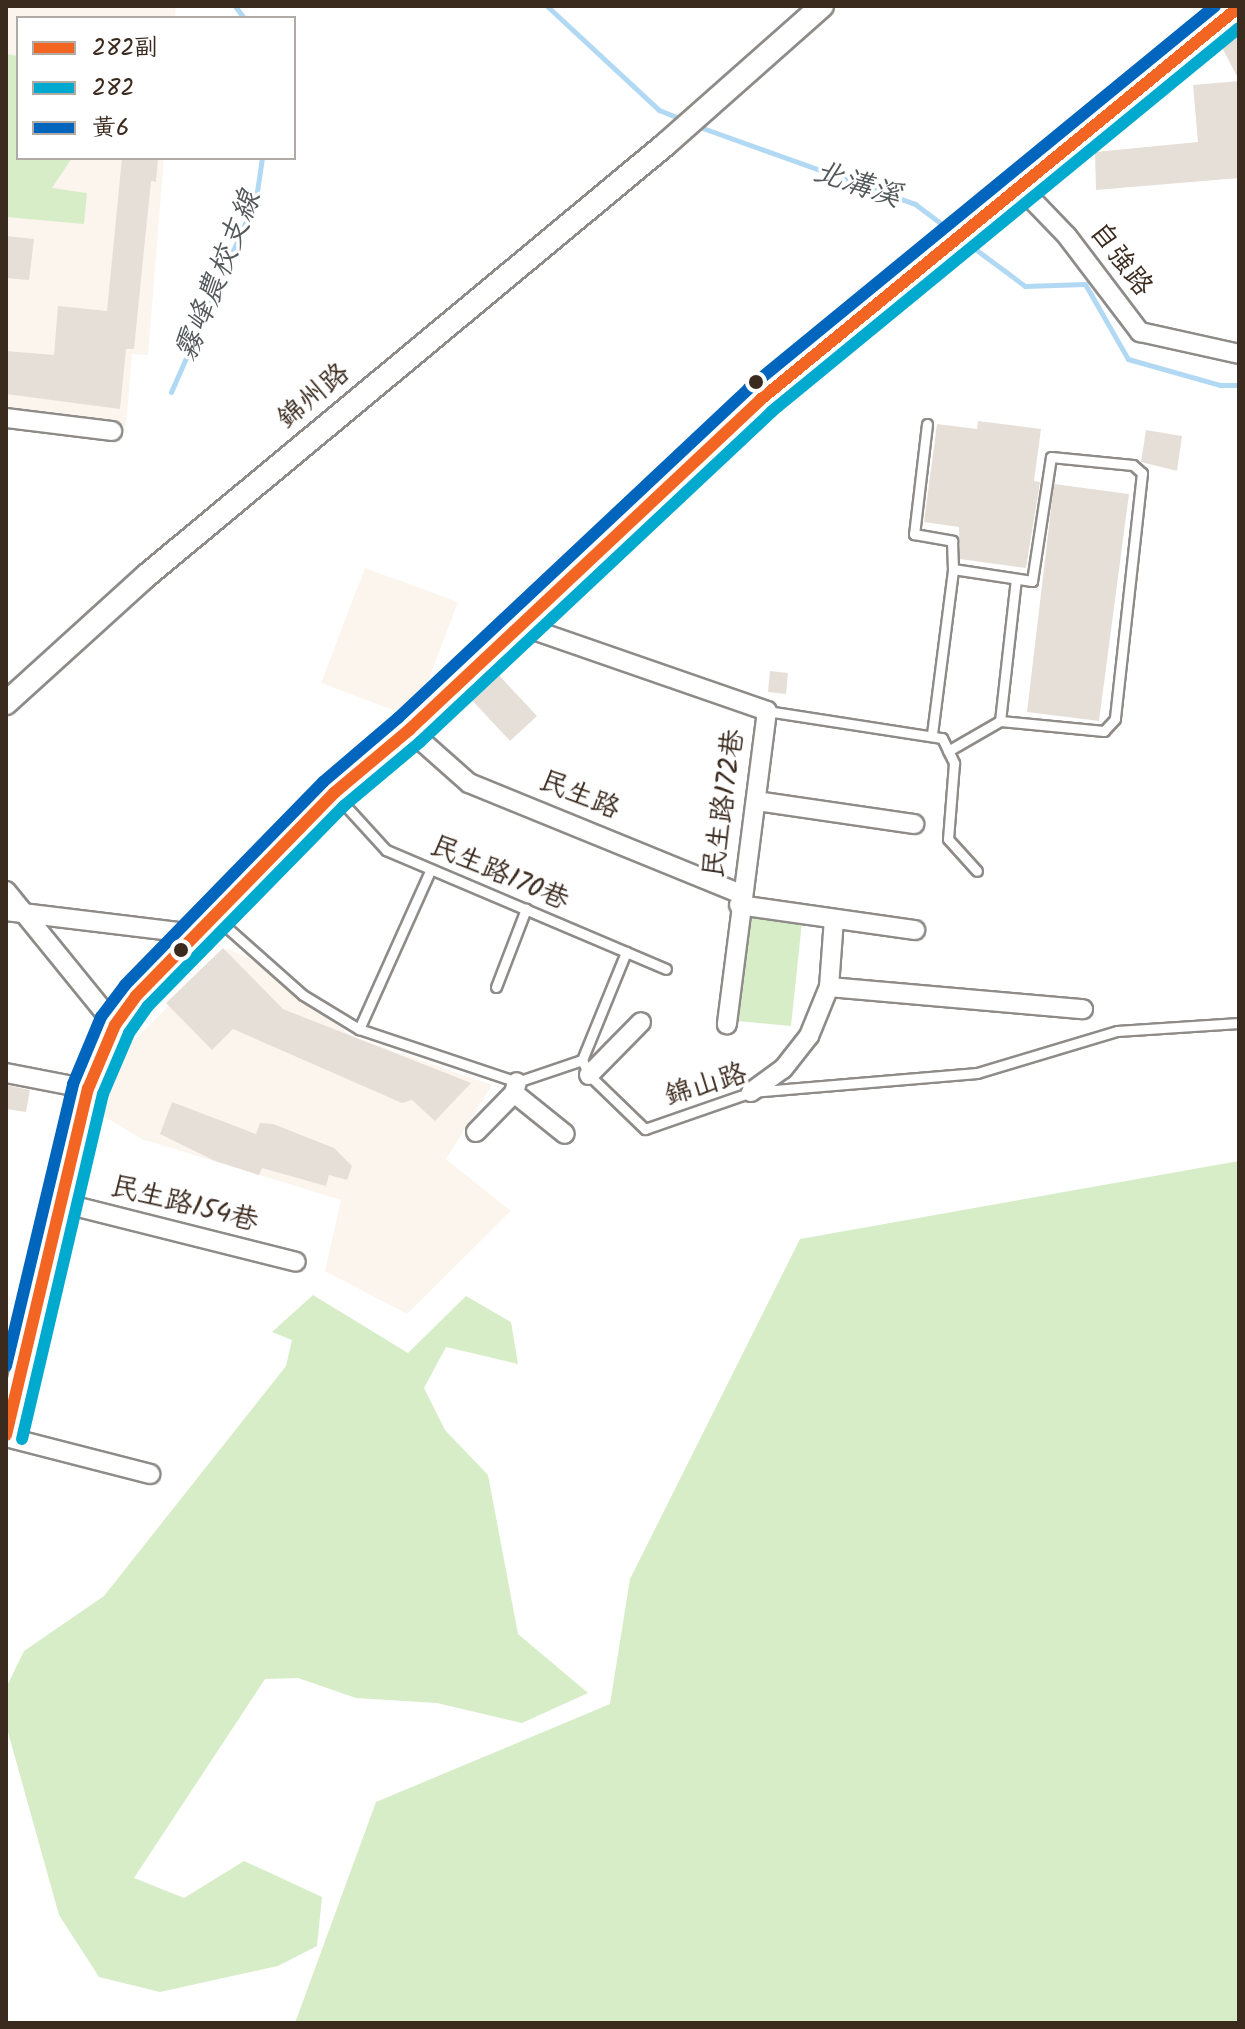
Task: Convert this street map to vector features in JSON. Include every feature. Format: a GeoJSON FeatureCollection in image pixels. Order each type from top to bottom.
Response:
{"type":"FeatureCollection","features":[{"type":"Feature","properties":{"kind":"street","name":"錦州路"},"geometry":{"type":"LineString","coordinates":[[6,703],[146,576],[666,144],[822,6]]}},
{"type":"Feature","properties":{"kind":"street"},"geometry":{"type":"LineString","coordinates":[[150,1474],[6,1436],[13,1368],[88,1089],[115,1025],[197,934],[334,793],[409,730],[760,400],[922,272],[1012,188],[1239,7]]}},
{"type":"Feature","properties":{"kind":"street","name":"自強路"},"geometry":{"type":"LineString","coordinates":[[1012,188],[1067,236],[1140,332],[1239,354]]}},
{"type":"Feature","properties":{"kind":"street"},"geometry":{"type":"LineString","coordinates":[[6,418],[112,431]]}},
{"type":"Feature","properties":{"kind":"street","name":"民生路172巷"},"geometry":{"type":"LineString","coordinates":[[519,625],[767,711],[740,900],[727,1024]]}},
{"type":"Feature","properties":{"kind":"street","name":"民生路"},"geometry":{"type":"LineString","coordinates":[[409,730],[469,783],[740,900],[834,919],[915,930]]}},
{"type":"Feature","properties":{"kind":"street"},"geometry":{"type":"LineString","coordinates":[[756,801],[914,824]]}},
{"type":"Feature","properties":{"kind":"street"},"geometry":{"type":"LineString","coordinates":[[6,891],[15,912],[115,1025]]}},
{"type":"Feature","properties":{"kind":"street"},"geometry":{"type":"LineString","coordinates":[[15,912],[197,934]]}},
{"type":"Feature","properties":{"kind":"street"},"geometry":{"type":"LineString","coordinates":[[751,1092],[783,1069],[809,1036],[829,987],[834,919]]}},
{"type":"Feature","properties":{"kind":"street"},"geometry":{"type":"LineString","coordinates":[[829,987],[1083,1009]]}},
{"type":"Feature","properties":{"kind":"street"},"geometry":{"type":"LineString","coordinates":[[586,1068],[641,1022]]}},
{"type":"Feature","properties":{"kind":"street"},"geometry":{"type":"LineString","coordinates":[[6,1073],[88,1089]]}},
{"type":"Feature","properties":{"kind":"street"},"geometry":{"type":"LineString","coordinates":[[476,1132],[516,1087],[565,1134]]}},
{"type":"Feature","properties":{"kind":"street","name":"民生路154巷"},"geometry":{"type":"LineString","coordinates":[[58,1202],[296,1262]]}},
{"type":"Feature","properties":{"kind":"lane"},"geometry":{"type":"LineString","coordinates":[[927,424],[914,534],[952,541],[953,569],[932,734]]}},
{"type":"Feature","properties":{"kind":"lane"},"geometry":{"type":"LineString","coordinates":[[948,751],[1000,721],[1104,731],[1115,719],[1142,473],[1133,465],[1051,457],[1032,581],[953,569]]}},
{"type":"Feature","properties":{"kind":"lane"},"geometry":{"type":"LineString","coordinates":[[1000,721],[1016,579]]}},
{"type":"Feature","properties":{"kind":"lane"},"geometry":{"type":"LineString","coordinates":[[767,711],[932,734],[942,738],[954,763],[948,839],[977,871]]}},
{"type":"Feature","properties":{"kind":"lane","name":"民生路170巷"},"geometry":{"type":"LineString","coordinates":[[334,793],[386,850],[666,969]]}},
{"type":"Feature","properties":{"kind":"lane"},"geometry":{"type":"LineString","coordinates":[[359,1029],[431,869]]}},
{"type":"Feature","properties":{"kind":"lane"},"geometry":{"type":"LineString","coordinates":[[496,987],[526,909]]}},
{"type":"Feature","properties":{"kind":"lane"},"geometry":{"type":"LineString","coordinates":[[214,916],[303,995],[359,1029],[516,1087],[586,1068],[626,952]]}},
{"type":"Feature","properties":{"kind":"lane","name":"錦山路"},"geometry":{"type":"LineString","coordinates":[[586,1068],[645,1129],[751,1092],[977,1073],[1117,1031],[1239,1023]]}},
{"type":"Feature","properties":{"kind":"shaded area"},"geometry":{"type":"Polygon","coordinates":[[[6,6],[176,6],[175,16],[16,16],[16,160],[164,160],[148,355],[132,354],[126,426],[6,408],[6,6]]]}},
{"type":"Feature","properties":{"kind":"shaded area"},"geometry":{"type":"Polygon","coordinates":[[[365,568],[458,602],[414,718],[321,683],[365,568]]]}},
{"type":"Feature","properties":{"kind":"shaded area"},"geometry":{"type":"Polygon","coordinates":[[[227,948],[252,960],[351,1036],[492,1085],[446,1159],[511,1211],[407,1314],[325,1271],[341,1200],[142,1139],[100,1114],[120,1054],[227,948]]]}},
{"type":"Feature","properties":{"kind":"green space"},"geometry":{"type":"Polygon","coordinates":[[[6,54],[16,56],[16,160],[71,160],[52,188],[87,193],[84,224],[6,217],[6,54]]]}},
{"type":"Feature","properties":{"kind":"green space"},"geometry":{"type":"Polygon","coordinates":[[[749,916],[802,922],[791,1026],[737,1021],[749,916]]]}},
{"type":"Feature","properties":{"kind":"green space"},"geometry":{"type":"Polygon","coordinates":[[[1239,1161],[1239,2023],[295,2023],[376,1802],[610,1704],[630,1579],[800,1239],[1239,1161]]]}},
{"type":"Feature","properties":{"kind":"green space"},"geometry":{"type":"Polygon","coordinates":[[[313,1295],[408,1353],[466,1296],[511,1322],[518,1364],[446,1347],[424,1388],[445,1430],[488,1475],[518,1634],[588,1693],[522,1723],[437,1703],[356,1698],[298,1678],[265,1679],[134,1878],[184,1898],[244,1861],[322,1897],[317,1946],[278,1966],[160,1992],[99,1977],[59,1915],[6,1725],[6,1688],[24,1651],[104,1596],[286,1366],[292,1340],[272,1332],[313,1295]]]}},
{"type":"Feature","properties":{"kind":"building"},"geometry":{"type":"Polygon","coordinates":[[[1239,32],[1239,80],[1219,42],[1239,32]]]}},
{"type":"Feature","properties":{"kind":"building"},"geometry":{"type":"Polygon","coordinates":[[[1239,81],[1239,178],[1096,190],[1095,152],[1198,142],[1193,85],[1239,81]]]}},
{"type":"Feature","properties":{"kind":"building"},"geometry":{"type":"Polygon","coordinates":[[[122,160],[158,160],[156,182],[151,181],[134,349],[126,349],[120,409],[6,394],[6,351],[54,355],[58,306],[107,311],[122,160]]]}},
{"type":"Feature","properties":{"kind":"building"},"geometry":{"type":"Polygon","coordinates":[[[6,236],[34,239],[29,280],[6,278],[6,236]]]}},
{"type":"Feature","properties":{"kind":"building"},"geometry":{"type":"Polygon","coordinates":[[[978,421],[1041,429],[1034,481],[1040,482],[1026,568],[960,559],[959,527],[924,522],[937,424],[977,429],[978,421]]]}},
{"type":"Feature","properties":{"kind":"building"},"geometry":{"type":"Polygon","coordinates":[[[1146,430],[1182,436],[1177,471],[1141,462],[1146,430]]]}},
{"type":"Feature","properties":{"kind":"building"},"geometry":{"type":"Polygon","coordinates":[[[1054,484],[1129,494],[1099,721],[1027,712],[1054,484]]]}},
{"type":"Feature","properties":{"kind":"building"},"geometry":{"type":"Polygon","coordinates":[[[495,671],[537,716],[510,741],[468,696],[495,671]]]}},
{"type":"Feature","properties":{"kind":"building"},"geometry":{"type":"Polygon","coordinates":[[[770,671],[788,673],[786,694],[768,692],[770,671]]]}},
{"type":"Feature","properties":{"kind":"building"},"geometry":{"type":"Polygon","coordinates":[[[223,948],[283,1009],[471,1083],[435,1121],[412,1100],[402,1103],[233,1029],[212,1050],[166,1003],[223,948]]]}},
{"type":"Feature","properties":{"kind":"building"},"geometry":{"type":"Polygon","coordinates":[[[6,1085],[30,1090],[26,1112],[6,1109],[6,1085]]]}},
{"type":"Feature","properties":{"kind":"building"},"geometry":{"type":"Polygon","coordinates":[[[172,1102],[256,1134],[260,1123],[273,1124],[334,1148],[352,1166],[347,1180],[329,1175],[326,1186],[262,1168],[259,1175],[215,1161],[160,1134],[172,1102]]]}},
{"type":"Feature","properties":{"kind":"waterway","name":"霧峰農校支線"},"geometry":{"type":"LineString","coordinates":[[235,6],[242,16]]}},
{"type":"Feature","properties":{"kind":"waterway","name":"北溝溪"},"geometry":{"type":"LineString","coordinates":[[547,6],[659,110],[684,120]]}},
{"type":"Feature","properties":{"kind":"waterway","name":"北溝溪"},"geometry":{"type":"LineString","coordinates":[[697,126],[915,204],[955,234]]}},
{"type":"Feature","properties":{"kind":"waterway","name":"霧峰農校支線"},"geometry":{"type":"LineString","coordinates":[[171,392],[256,198],[262,160]]}},
{"type":"Feature","properties":{"kind":"waterway","name":"北溝溪"},"geometry":{"type":"LineString","coordinates":[[963,240],[1025,286],[1085,284],[1128,359],[1220,385],[1239,385]]}},
{"type":"Feature","properties":{"kind":"transit line","name":"黃6"},"geometry":{"type":"LineString","coordinates":[[6,1366],[73,1084],[101,1017],[125,985],[323,782],[398,718],[749,388],[1215,6]]}},
{"type":"Feature","properties":{"kind":"transit line","name":"282副"},"geometry":{"type":"LineString","coordinates":[[6,1435],[88,1089],[115,1025],[136,996],[334,793],[409,730],[760,400],[1239,7]]}},
{"type":"Feature","properties":{"kind":"transit line","name":"282"},"geometry":{"type":"LineString","coordinates":[[22,1439],[103,1094],[129,1033],[148,1006],[345,805],[420,742],[771,412],[1239,28]]}}]}
